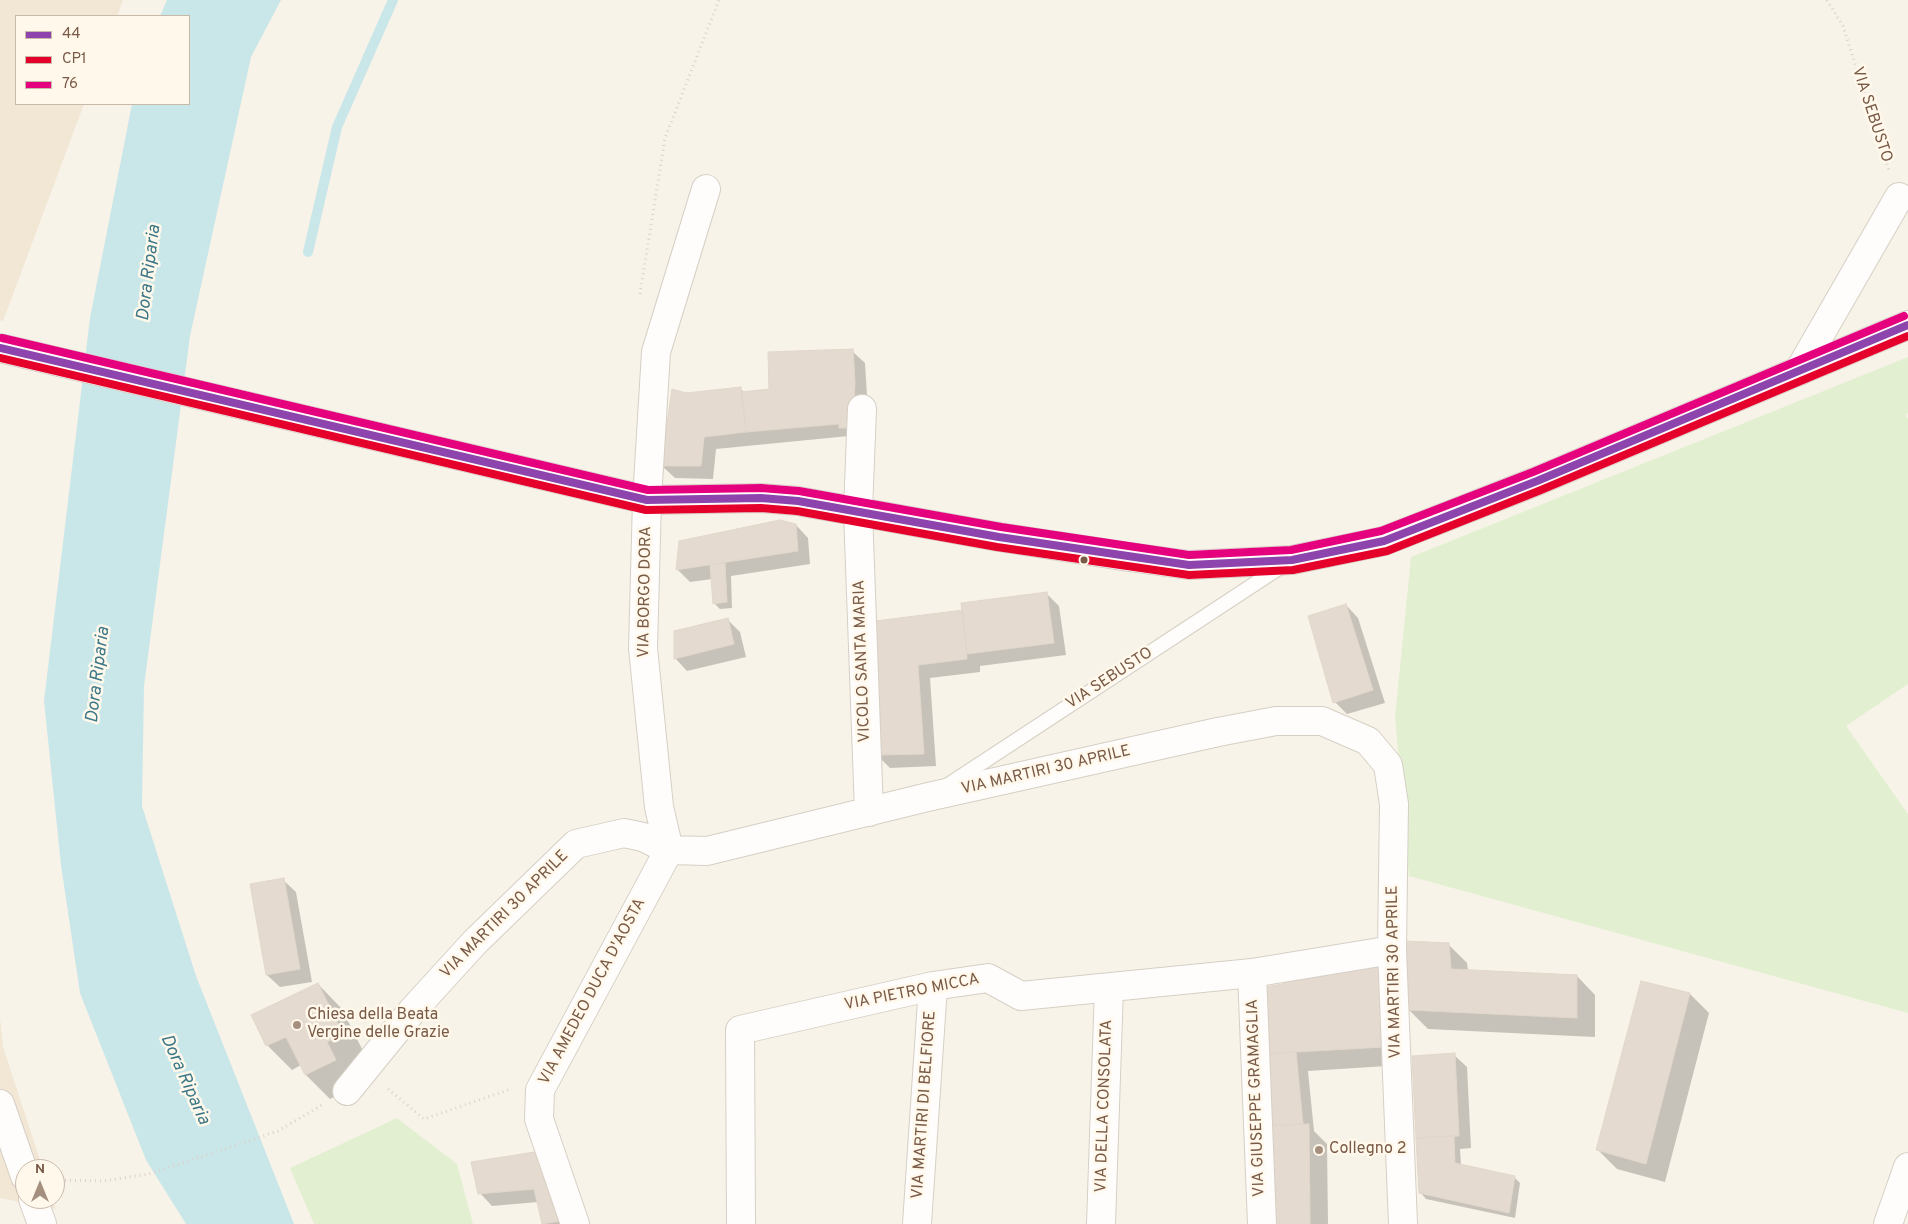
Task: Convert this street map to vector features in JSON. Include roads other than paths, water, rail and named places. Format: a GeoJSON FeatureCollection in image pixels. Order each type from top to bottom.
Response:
{"type":"FeatureCollection","features":[{"type":"Feature","properties":{"kind":"street","name":"VIA BORGO DORA"},"geometry":{"type":"LineString","coordinates":[[669,850],[659,807],[643,648],[647,500],[656,352],[706,189]]}},
{"type":"Feature","properties":{"kind":"street"},"geometry":{"type":"LineString","coordinates":[[1799,371],[1899,197]]}},
{"type":"Feature","properties":{"kind":"street","name":"VIA SEBUSTO"},"geometry":{"type":"LineString","coordinates":[[0,348],[647,500],[761,498],[798,500],[1008,538],[1129,557],[1189,564],[1292,560],[1384,541],[1537,481],[1908,325]]}},
{"type":"Feature","properties":{"kind":"street"},"geometry":{"type":"LineString","coordinates":[[858,511],[862,409]]}},
{"type":"Feature","properties":{"kind":"street","name":"VICOLO SANTA MARIA"},"geometry":{"type":"LineString","coordinates":[[858,511],[869,812]]}},
{"type":"Feature","properties":{"kind":"street","name":"VIA MARTIRI 30 APRILE"},"geometry":{"type":"LineString","coordinates":[[346,1091],[412,1012],[475,942],[576,844],[624,833],[643,837],[669,850],[707,852],[928,798],[1218,732],[1276,721],[1322,721],[1368,741],[1388,765],[1394,804],[1392,950],[1402,1224]]}},
{"type":"Feature","properties":{"kind":"street","name":"VIA AMEDEO DUCA D'AOSTA"},"geometry":{"type":"LineString","coordinates":[[575,1224],[539,1119],[540,1093],[669,850]]}},
{"type":"Feature","properties":{"kind":"street","name":"VIA PIETRO MICCA"},"geometry":{"type":"LineString","coordinates":[[741,1224],[740,1030],[933,986],[988,978],[1021,996],[1252,973],[1392,950]]}},
{"type":"Feature","properties":{"kind":"street","name":"VIA GIUSEPPE GRAMAGLIA"},"geometry":{"type":"LineString","coordinates":[[1252,973],[1262,1224]]}},
{"type":"Feature","properties":{"kind":"street","name":"VIA MARTIRI DI BELFIORE"},"geometry":{"type":"LineString","coordinates":[[917,1224],[933,986]]}},
{"type":"Feature","properties":{"kind":"street","name":"VIA DELLA CONSOLATA"},"geometry":{"type":"LineString","coordinates":[[1101,1224],[1109,988]]}},
{"type":"Feature","properties":{"kind":"street"},"geometry":{"type":"LineString","coordinates":[[0,1104],[19,1159]]}},
{"type":"Feature","properties":{"kind":"street"},"geometry":{"type":"LineString","coordinates":[[1888,1224],[1908,1167]]}},
{"type":"Feature","properties":{"kind":"street"},"geometry":{"type":"LineString","coordinates":[[37,1209],[42,1224]]}},
{"type":"Feature","properties":{"kind":"lane","name":"VIA SEBUSTO"},"geometry":{"type":"LineString","coordinates":[[928,798],[1292,560]]}},
{"type":"Feature","properties":{"kind":"water","name":"Dora Riparia"},"geometry":{"type":"Polygon","coordinates":[[[167,0],[281,0],[251,57],[190,336],[144,686],[142,806],[196,976],[294,1224],[186,1224],[146,1160],[80,993],[61,865],[44,701],[90,318],[132,105],[190,105],[190,15],[160,15],[167,0]]]}},
{"type":"Feature","properties":{"kind":"waterway"},"geometry":{"type":"LineString","coordinates":[[308,252],[337,127],[393,0]]}},
{"type":"Feature","properties":{"kind":"place","name":"Chiesa della Beata Vergine delle Grazie"},"geometry":{"type":"Point","coordinates":[297,1025]}},
{"type":"Feature","properties":{"kind":"place","name":"Collegno 2"},"geometry":{"type":"Point","coordinates":[1319,1150]}}]}
